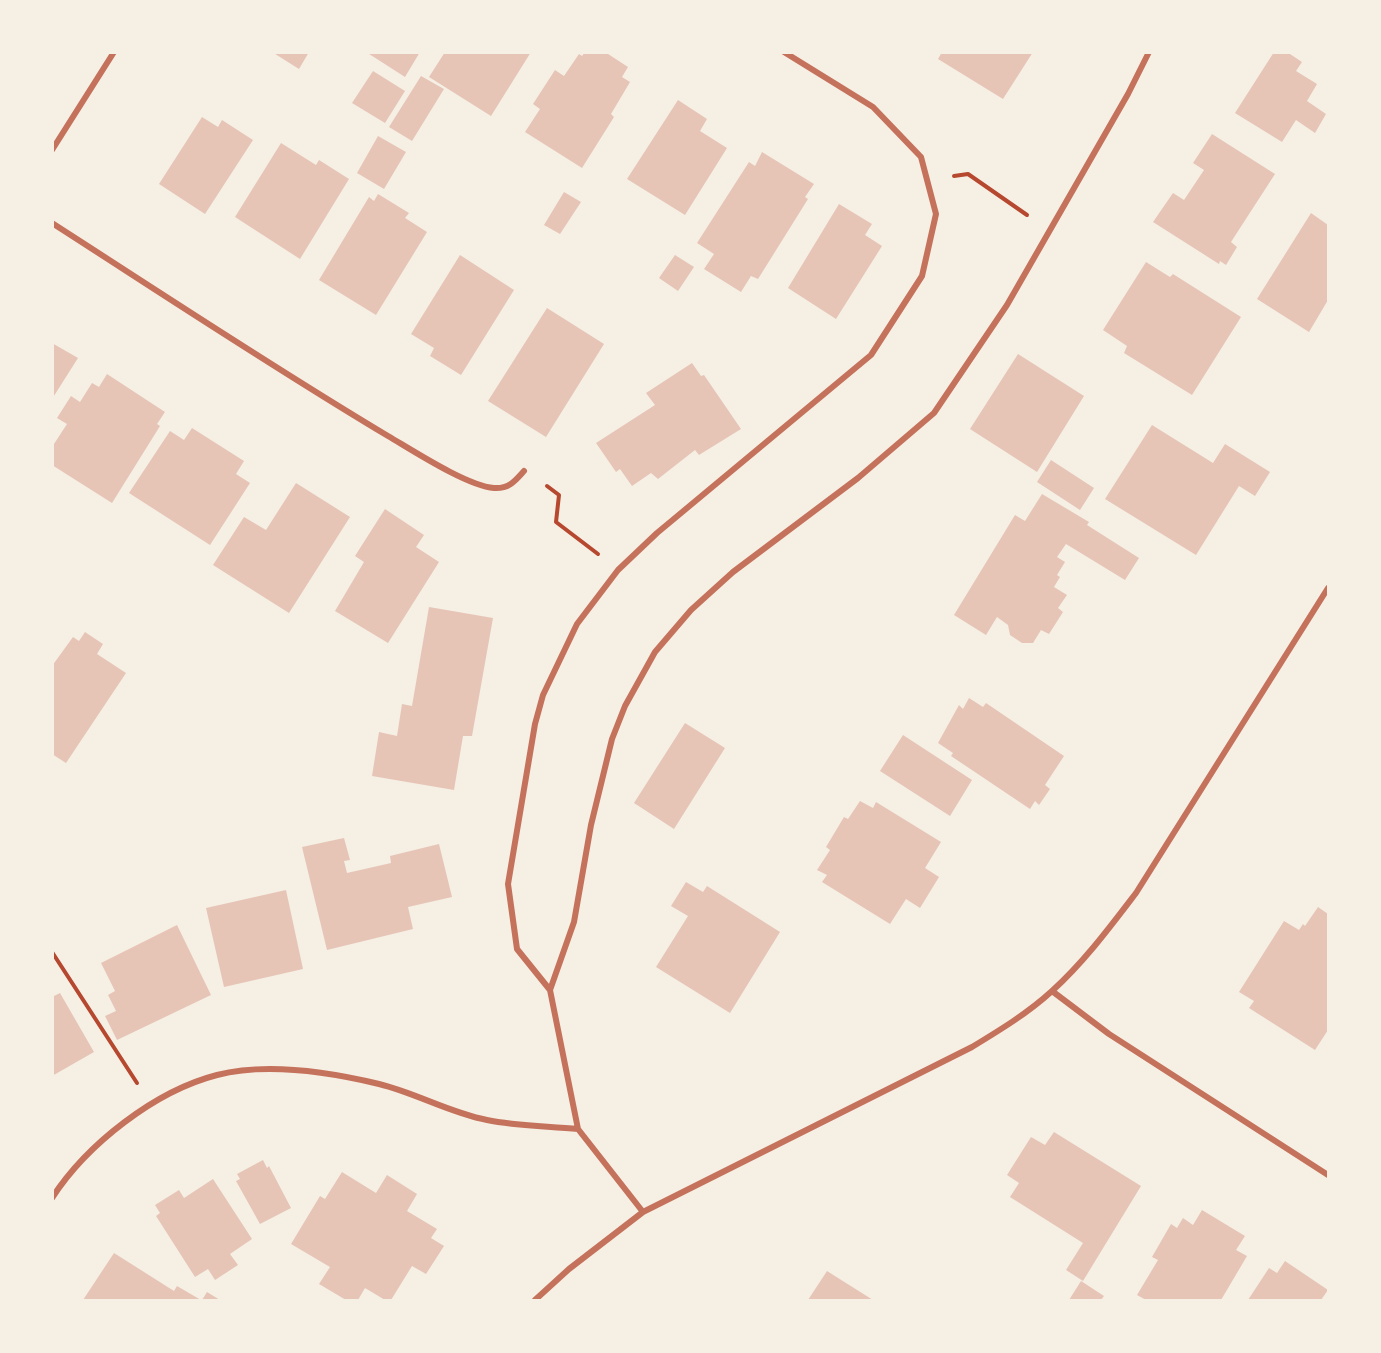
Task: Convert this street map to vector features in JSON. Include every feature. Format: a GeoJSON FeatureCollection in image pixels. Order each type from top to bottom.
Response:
{"type":"FeatureCollection","features":[{"type":"Feature","properties":{"kind":"street"},"geometry":{"type":"LineString","coordinates":[[52,150],[114,52]]}},
{"type":"Feature","properties":{"kind":"street"},"geometry":{"type":"LineString","coordinates":[[643,1212],[578,1129],[550,990],[517,949],[508,884],[535,724],[543,695],[577,624],[618,570],[657,533],[871,355],[922,276],[936,214],[921,157],[873,107],[784,52]]}},
{"type":"Feature","properties":{"kind":"street"},"geometry":{"type":"LineString","coordinates":[[550,990],[574,922],[591,825],[612,739],[625,706],[655,652],[691,610],[733,572],[858,478],[934,413],[1007,305],[1128,94],[1149,52]]}},
{"type":"Feature","properties":{"kind":"street"},"geometry":{"type":"LineString","coordinates":[[52,223],[322,396],[415,452],[466,478],[494,488],[512,485],[524,471]]}},
{"type":"Feature","properties":{"kind":"street"},"geometry":{"type":"LineString","coordinates":[[535,1300],[569,1269],[643,1212],[972,1047],[1017,1019],[1052,991],[1100,940],[1136,893],[1329,588]]}},
{"type":"Feature","properties":{"kind":"street"},"geometry":{"type":"LineString","coordinates":[[1052,991],[1109,1034],[1329,1174]]}},
{"type":"Feature","properties":{"kind":"street"},"geometry":{"type":"LineString","coordinates":[[52,1198],[91,1151],[121,1125],[151,1105],[217,1075],[252,1070],[295,1070],[379,1084],[486,1120],[578,1129]]}},
{"type":"Feature","properties":{"kind":"path"},"geometry":{"type":"LineString","coordinates":[[928,182],[968,174],[1049,231]]}},
{"type":"Feature","properties":{"kind":"path"},"geometry":{"type":"LineString","coordinates":[[524,471],[559,495],[556,522],[618,570]]}},
{"type":"Feature","properties":{"kind":"path"},"geometry":{"type":"LineString","coordinates":[[52,952],[151,1105]]}},
{"type":"Feature","properties":{"kind":"building"},"geometry":{"type":"Polygon","coordinates":[[[272,52],[309,52],[299,69],[272,52]]]}},
{"type":"Feature","properties":{"kind":"building"},"geometry":{"type":"Polygon","coordinates":[[[366,52],[420,52],[405,77],[366,52]]]}},
{"type":"Feature","properties":{"kind":"building"},"geometry":{"type":"Polygon","coordinates":[[[445,52],[531,52],[491,116],[429,77],[445,52]]]}},
{"type":"Feature","properties":{"kind":"building"},"geometry":{"type":"Polygon","coordinates":[[[585,52],[605,52],[628,67],[622,77],[630,82],[611,114],[614,117],[582,168],[525,132],[540,109],[533,104],[555,70],[564,76],[579,54],[582,56],[585,52]]]}},
{"type":"Feature","properties":{"kind":"building"},"geometry":{"type":"Polygon","coordinates":[[[942,52],[1033,52],[1003,99],[938,59],[942,52]]]}},
{"type":"Feature","properties":{"kind":"building"},"geometry":{"type":"Polygon","coordinates":[[[1274,52],[1287,52],[1302,62],[1296,71],[1317,84],[1307,101],[1326,114],[1315,133],[1296,120],[1282,142],[1235,113],[1274,52]]]}},
{"type":"Feature","properties":{"kind":"building"},"geometry":{"type":"Polygon","coordinates":[[[373,71],[405,91],[385,123],[352,103],[373,71]]]}},
{"type":"Feature","properties":{"kind":"building"},"geometry":{"type":"Polygon","coordinates":[[[421,76],[444,89],[412,141],[389,127],[421,76]]]}},
{"type":"Feature","properties":{"kind":"building"},"geometry":{"type":"Polygon","coordinates":[[[678,100],[707,119],[700,131],[727,148],[685,215],[627,179],[678,100]]]}},
{"type":"Feature","properties":{"kind":"building"},"geometry":{"type":"Polygon","coordinates":[[[202,117],[218,127],[222,120],[253,140],[205,214],[159,184],[202,117]]]}},
{"type":"Feature","properties":{"kind":"building"},"geometry":{"type":"Polygon","coordinates":[[[1212,134],[1275,174],[1231,242],[1237,247],[1226,265],[1220,261],[1219,264],[1153,222],[1173,193],[1184,200],[1204,170],[1193,163],[1212,134]]]}},
{"type":"Feature","properties":{"kind":"building"},"geometry":{"type":"Polygon","coordinates":[[[378,136],[406,152],[384,189],[357,173],[378,136]]]}},
{"type":"Feature","properties":{"kind":"building"},"geometry":{"type":"Polygon","coordinates":[[[281,143],[316,165],[319,160],[349,179],[300,259],[235,217],[281,143]]]}},
{"type":"Feature","properties":{"kind":"building"},"geometry":{"type":"Polygon","coordinates":[[[762,152],[814,184],[805,197],[808,199],[758,279],[751,276],[741,292],[704,269],[714,254],[697,243],[749,162],[755,166],[762,152]]]}},
{"type":"Feature","properties":{"kind":"building"},"geometry":{"type":"Polygon","coordinates":[[[564,192],[581,202],[560,234],[544,225],[564,192]]]}},
{"type":"Feature","properties":{"kind":"building"},"geometry":{"type":"Polygon","coordinates":[[[378,194],[409,213],[405,218],[427,232],[376,315],[319,280],[369,197],[374,201],[378,194]]]}},
{"type":"Feature","properties":{"kind":"building"},"geometry":{"type":"Polygon","coordinates":[[[839,204],[872,224],[865,235],[882,246],[836,319],[788,288],[839,204]]]}},
{"type":"Feature","properties":{"kind":"building"},"geometry":{"type":"Polygon","coordinates":[[[1311,213],[1328,225],[1328,300],[1309,332],[1257,299],[1311,213]]]}},
{"type":"Feature","properties":{"kind":"building"},"geometry":{"type":"Polygon","coordinates":[[[460,255],[514,290],[461,375],[430,356],[434,348],[411,334],[460,255]]]}},
{"type":"Feature","properties":{"kind":"building"},"geometry":{"type":"Polygon","coordinates":[[[675,255],[694,267],[678,291],[659,278],[675,255]]]}},
{"type":"Feature","properties":{"kind":"building"},"geometry":{"type":"Polygon","coordinates":[[[1146,262],[1170,277],[1173,274],[1241,317],[1192,395],[1124,353],[1127,346],[1103,330],[1146,262]]]}},
{"type":"Feature","properties":{"kind":"building"},"geometry":{"type":"Polygon","coordinates":[[[547,308],[604,344],[546,437],[488,401],[547,308]]]}},
{"type":"Feature","properties":{"kind":"building"},"geometry":{"type":"Polygon","coordinates":[[[52,343],[78,358],[52,399],[52,343]]]}},
{"type":"Feature","properties":{"kind":"building"},"geometry":{"type":"Polygon","coordinates":[[[1018,354],[1084,396],[1037,472],[970,429],[1018,354]]]}},
{"type":"Feature","properties":{"kind":"building"},"geometry":{"type":"Polygon","coordinates":[[[692,363],[701,376],[704,375],[741,429],[699,455],[695,450],[658,479],[651,473],[632,486],[620,469],[616,472],[596,443],[655,405],[646,393],[692,363]]]}},
{"type":"Feature","properties":{"kind":"building"},"geometry":{"type":"Polygon","coordinates":[[[107,374],[165,412],[157,424],[160,426],[112,503],[52,465],[52,447],[67,424],[57,418],[71,396],[80,402],[92,383],[99,387],[107,374]]]}},
{"type":"Feature","properties":{"kind":"building"},"geometry":{"type":"Polygon","coordinates":[[[1152,425],[1213,463],[1225,444],[1270,472],[1255,496],[1239,486],[1196,555],[1105,499],[1152,425]]]}},
{"type":"Feature","properties":{"kind":"building"},"geometry":{"type":"Polygon","coordinates":[[[192,428],[244,461],[236,474],[250,483],[210,545],[129,493],[170,431],[184,440],[192,428]]]}},
{"type":"Feature","properties":{"kind":"building"},"geometry":{"type":"Polygon","coordinates":[[[1051,460],[1094,488],[1080,510],[1037,482],[1051,460]]]}},
{"type":"Feature","properties":{"kind":"building"},"geometry":{"type":"Polygon","coordinates":[[[296,483],[350,517],[289,613],[213,565],[244,517],[266,530],[296,483]]]}},
{"type":"Feature","properties":{"kind":"building"},"geometry":{"type":"Polygon","coordinates":[[[1042,494],[1089,522],[1087,525],[1139,558],[1125,580],[1066,544],[1057,557],[1065,562],[1057,575],[1060,577],[1054,587],[1067,595],[1058,608],[1063,612],[1049,634],[1041,630],[1033,643],[1022,643],[1010,635],[1008,625],[997,617],[986,635],[954,615],[1015,515],[1025,521],[1042,494]]]}},
{"type":"Feature","properties":{"kind":"building"},"geometry":{"type":"Polygon","coordinates":[[[385,509],[424,535],[416,547],[439,562],[388,643],[335,611],[364,562],[355,556],[385,509]]]}},
{"type":"Feature","properties":{"kind":"building"},"geometry":{"type":"Polygon","coordinates":[[[429,607],[493,618],[472,736],[463,736],[454,790],[372,776],[379,732],[397,736],[402,704],[412,706],[429,607]]]}},
{"type":"Feature","properties":{"kind":"building"},"geometry":{"type":"Polygon","coordinates":[[[85,632],[103,644],[97,654],[126,673],[66,763],[52,754],[52,666],[73,637],[79,641],[85,632]]]}},
{"type":"Feature","properties":{"kind":"building"},"geometry":{"type":"Polygon","coordinates":[[[969,698],[983,707],[986,703],[1064,756],[1045,785],[1050,789],[1039,805],[1035,801],[1030,809],[951,756],[953,753],[938,743],[959,705],[963,709],[969,698]]]}},
{"type":"Feature","properties":{"kind":"building"},"geometry":{"type":"Polygon","coordinates":[[[685,723],[725,748],[674,829],[634,803],[685,723]]]}},
{"type":"Feature","properties":{"kind":"building"},"geometry":{"type":"Polygon","coordinates":[[[903,735],[972,780],[950,816],[880,771],[903,735]]]}},
{"type":"Feature","properties":{"kind":"building"},"geometry":{"type":"Polygon","coordinates":[[[860,801],[873,808],[876,802],[941,842],[925,868],[939,877],[920,908],[906,899],[890,924],[822,882],[827,875],[817,870],[830,850],[826,847],[844,817],[848,819],[860,801]]]}},
{"type":"Feature","properties":{"kind":"building"},"geometry":{"type":"Polygon","coordinates":[[[344,838],[350,860],[344,861],[347,873],[391,863],[390,856],[439,844],[452,897],[408,907],[413,929],[327,950],[302,847],[344,838]]]}},
{"type":"Feature","properties":{"kind":"building"},"geometry":{"type":"Polygon","coordinates":[[[686,882],[703,892],[707,886],[780,932],[730,1013],[656,967],[688,916],[671,906],[686,882]]]}},
{"type":"Feature","properties":{"kind":"building"},"geometry":{"type":"Polygon","coordinates":[[[286,890],[303,969],[224,987],[206,908],[286,890]]]}},
{"type":"Feature","properties":{"kind":"building"},"geometry":{"type":"Polygon","coordinates":[[[1318,907],[1328,914],[1328,1030],[1315,1050],[1249,1008],[1254,1001],[1239,992],[1284,921],[1299,930],[1303,924],[1305,926],[1318,907]]]}},
{"type":"Feature","properties":{"kind":"building"},"geometry":{"type":"Polygon","coordinates":[[[177,925],[211,995],[117,1040],[105,1016],[116,1011],[108,995],[115,991],[101,963],[177,925]]]}},
{"type":"Feature","properties":{"kind":"building"},"geometry":{"type":"Polygon","coordinates":[[[60,993],[94,1052],[52,1076],[52,997],[60,993]]]}},
{"type":"Feature","properties":{"kind":"building"},"geometry":{"type":"Polygon","coordinates":[[[1054,1132],[1141,1186],[1083,1281],[1066,1270],[1083,1243],[1010,1197],[1019,1183],[1007,1175],[1031,1137],[1045,1145],[1054,1132]]]}},
{"type":"Feature","properties":{"kind":"building"},"geometry":{"type":"Polygon","coordinates":[[[263,1160],[267,1168],[269,1166],[291,1208],[260,1224],[236,1181],[240,1179],[237,1174],[263,1160]]]}},
{"type":"Feature","properties":{"kind":"building"},"geometry":{"type":"Polygon","coordinates":[[[342,1172],[376,1193],[387,1175],[417,1194],[407,1211],[437,1229],[431,1238],[444,1246],[426,1274],[412,1266],[391,1300],[385,1300],[365,1288],[358,1300],[346,1300],[319,1284],[330,1267],[291,1244],[320,1196],[325,1199],[342,1172]]]}},
{"type":"Feature","properties":{"kind":"building"},"geometry":{"type":"Polygon","coordinates":[[[213,1179],[252,1239],[230,1254],[238,1265],[215,1280],[208,1269],[195,1277],[156,1216],[160,1213],[155,1205],[179,1190],[184,1198],[213,1179]]]}},
{"type":"Feature","properties":{"kind":"building"},"geometry":{"type":"Polygon","coordinates":[[[1202,1210],[1245,1236],[1236,1250],[1247,1256],[1221,1300],[1146,1300],[1137,1295],[1158,1260],[1152,1257],[1171,1224],[1177,1228],[1183,1218],[1193,1225],[1202,1210]]]}},
{"type":"Feature","properties":{"kind":"building"},"geometry":{"type":"Polygon","coordinates":[[[114,1253],[174,1291],[177,1286],[201,1300],[83,1300],[114,1253]]]}},
{"type":"Feature","properties":{"kind":"building"},"geometry":{"type":"Polygon","coordinates":[[[1285,1261],[1328,1290],[1321,1300],[1248,1300],[1269,1268],[1277,1273],[1285,1261]]]}},
{"type":"Feature","properties":{"kind":"building"},"geometry":{"type":"Polygon","coordinates":[[[827,1271],[873,1300],[808,1300],[827,1271]]]}},
{"type":"Feature","properties":{"kind":"building"},"geometry":{"type":"Polygon","coordinates":[[[1081,1281],[1104,1296],[1101,1300],[1069,1300],[1081,1281]]]}},
{"type":"Feature","properties":{"kind":"building"},"geometry":{"type":"Polygon","coordinates":[[[207,1292],[220,1300],[202,1300],[207,1292]]]}}]}
